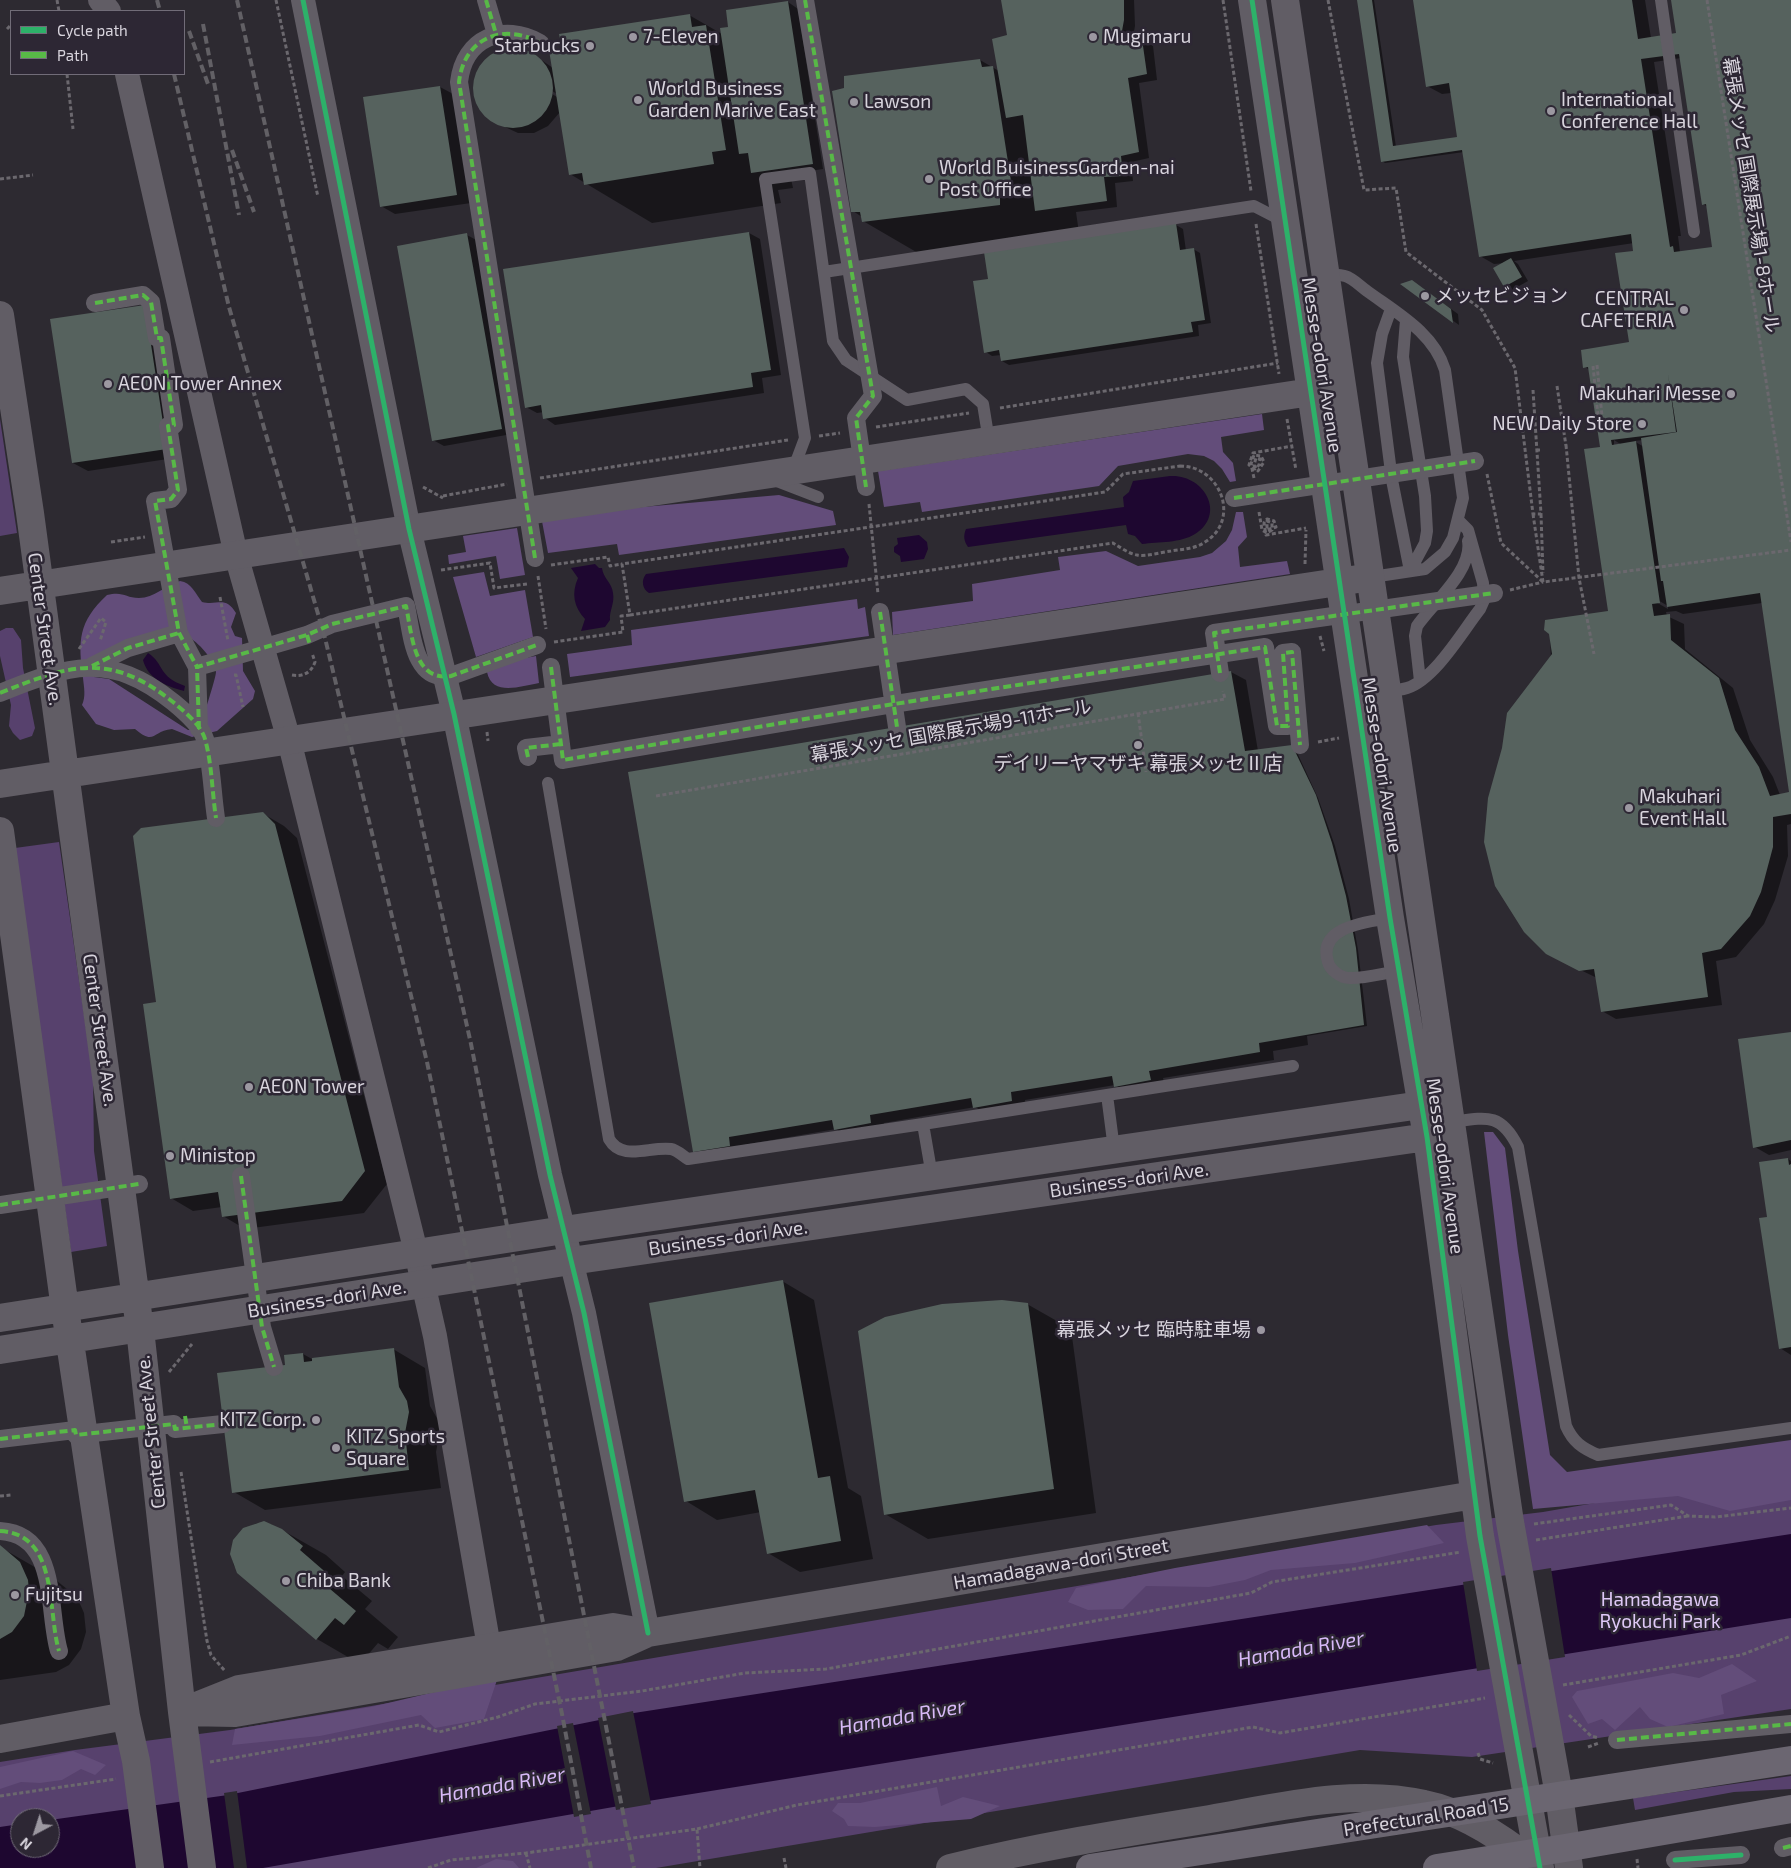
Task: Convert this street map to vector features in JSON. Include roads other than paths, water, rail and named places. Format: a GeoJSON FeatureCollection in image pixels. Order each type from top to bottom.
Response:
{"type":"FeatureCollection","features":[{"type":"Feature","properties":{"kind":"main road","name":"Prefectural Road 15"},"geometry":{"type":"LineString","coordinates":[[1090,1868],[1791,1760]]}},
{"type":"Feature","properties":{"kind":"main road"},"geometry":{"type":"LineString","coordinates":[[1437,1868],[1539,1863],[1791,1809]]}},
{"type":"Feature","properties":{"kind":"street"},"geometry":{"type":"LineString","coordinates":[[100,0],[108,10]]}},
{"type":"Feature","properties":{"kind":"street"},"geometry":{"type":"LineString","coordinates":[[303,0],[409,529],[454,714],[550,1175],[584,1313],[648,1633]]}},
{"type":"Feature","properties":{"kind":"street"},"geometry":{"type":"LineString","coordinates":[[486,0],[496,34]]}},
{"type":"Feature","properties":{"kind":"street"},"geometry":{"type":"LineString","coordinates":[[805,0],[873,396],[856,418],[866,487]]}},
{"type":"Feature","properties":{"kind":"street","name":"Messe-odori Avenue"},"geometry":{"type":"LineString","coordinates":[[1252,0],[1390,918],[1428,1137],[1474,1494],[1473,1543],[1513,1716],[1528,1801]]}},
{"type":"Feature","properties":{"kind":"street","name":"Messe-odori Avenue"},"geometry":{"type":"LineString","coordinates":[[1285,0],[1345,413],[1372,577],[1452,1116],[1526,1533],[1550,1696],[1560,1795]]}},
{"type":"Feature","properties":{"kind":"street"},"geometry":{"type":"LineString","coordinates":[[535,562],[459,82],[461,68],[468,56],[478,44],[496,34],[515,33],[540,42]]}},
{"type":"Feature","properties":{"kind":"street"},"geometry":{"type":"LineString","coordinates":[[127,75],[236,555],[289,740],[416,1252],[435,1336],[491,1658]]}},
{"type":"Feature","properties":{"kind":"street"},"geometry":{"type":"LineString","coordinates":[[94,303],[143,296],[151,302],[157,338],[161,338],[174,424],[168,426],[178,490],[171,499],[155,501],[179,633],[197,667],[199,729]]}},
{"type":"Feature","properties":{"kind":"street","name":"Center Street Ave."},"geometry":{"type":"LineString","coordinates":[[0,315],[39,585],[140,1328],[182,1712],[202,1868]]}},
{"type":"Feature","properties":{"kind":"street"},"geometry":{"type":"LineString","coordinates":[[0,591],[1311,392],[1345,413]]}},
{"type":"Feature","properties":{"kind":"street"},"geometry":{"type":"LineString","coordinates":[[1234,498],[1475,461]]}},
{"type":"Feature","properties":{"kind":"street"},"geometry":{"type":"LineString","coordinates":[[0,784],[1372,577]]}},
{"type":"Feature","properties":{"kind":"street"},"geometry":{"type":"LineString","coordinates":[[1220,673],[1214,633],[1494,593]]}},
{"type":"Feature","properties":{"kind":"street"},"geometry":{"type":"LineString","coordinates":[[197,667],[308,640],[332,624],[406,606],[421,666],[430,674],[440,677],[451,676],[544,641]]}},
{"type":"Feature","properties":{"kind":"street"},"geometry":{"type":"LineString","coordinates":[[880,612],[897,727]]}},
{"type":"Feature","properties":{"kind":"street"},"geometry":{"type":"LineString","coordinates":[[0,693],[52,673],[92,666],[128,648],[179,633]]}},
{"type":"Feature","properties":{"kind":"street"},"geometry":{"type":"LineString","coordinates":[[551,667],[563,760],[894,704],[1265,647],[1277,726],[1288,726],[1283,653],[1292,652],[1300,745]]}},
{"type":"Feature","properties":{"kind":"street"},"geometry":{"type":"LineString","coordinates":[[92,666],[123,674],[152,688],[177,706],[199,729],[205,738],[216,818]]}},
{"type":"Feature","properties":{"kind":"street"},"geometry":{"type":"LineString","coordinates":[[528,757],[526,748],[561,744]]}},
{"type":"Feature","properties":{"kind":"street"},"geometry":{"type":"LineString","coordinates":[[0,831],[69,1340],[126,1716],[129,1769],[150,1868]]}},
{"type":"Feature","properties":{"kind":"street","name":"Business-dori Ave."},"geometry":{"type":"LineString","coordinates":[[0,1318],[416,1252],[1421,1104],[1452,1116],[1428,1137],[571,1261],[0,1350]]}},
{"type":"Feature","properties":{"kind":"street"},"geometry":{"type":"LineString","coordinates":[[241,1176],[262,1327],[274,1367]]}},
{"type":"Feature","properties":{"kind":"street"},"geometry":{"type":"LineString","coordinates":[[0,1205],[140,1184]]}},
{"type":"Feature","properties":{"kind":"street"},"geometry":{"type":"LineString","coordinates":[[0,1439],[76,1430],[76,1435],[174,1424],[175,1429],[186,1422],[223,1424]]}},
{"type":"Feature","properties":{"kind":"street","name":"Hamadagawa-dori Street"},"geometry":{"type":"LineString","coordinates":[[182,1712],[235,1712],[491,1658],[617,1647],[648,1633],[1474,1494]]}},
{"type":"Feature","properties":{"kind":"street"},"geometry":{"type":"LineString","coordinates":[[0,1531],[7,1531],[31,1542],[41,1555],[50,1591],[55,1637],[59,1650]]}},
{"type":"Feature","properties":{"kind":"street"},"geometry":{"type":"LineString","coordinates":[[0,1739],[126,1716]]}},
{"type":"Feature","properties":{"kind":"street"},"geometry":{"type":"LineString","coordinates":[[1610,1740],[1791,1724]]}},
{"type":"Feature","properties":{"kind":"street"},"geometry":{"type":"LineString","coordinates":[[1560,1795],[1567,1858]]}},
{"type":"Feature","properties":{"kind":"street"},"geometry":{"type":"LineString","coordinates":[[950,1868],[1044,1846],[1319,1801],[1375,1798],[1426,1804],[1450,1813],[1499,1838],[1539,1863]]}},
{"type":"Feature","properties":{"kind":"street"},"geometry":{"type":"LineString","coordinates":[[1528,1801],[1539,1863]]}},
{"type":"Feature","properties":{"kind":"street"},"geometry":{"type":"LineString","coordinates":[[1675,1860],[1741,1855]]}},
{"type":"Feature","properties":{"kind":"lane"},"geometry":{"type":"LineString","coordinates":[[1661,0],[1694,232]]}},
{"type":"Feature","properties":{"kind":"lane"},"geometry":{"type":"LineString","coordinates":[[792,470],[806,438],[765,179],[810,173],[833,341],[846,360],[907,400],[966,389],[982,404],[989,441]]}},
{"type":"Feature","properties":{"kind":"lane"},"geometry":{"type":"LineString","coordinates":[[824,272],[1254,206],[1285,222]]}},
{"type":"Feature","properties":{"kind":"lane"},"geometry":{"type":"LineString","coordinates":[[1299,312],[1305,295],[1314,284],[1325,276],[1346,276],[1406,320],[1435,348],[1445,370],[1463,498],[1450,545],[1439,559],[1425,569],[1372,577]]}},
{"type":"Feature","properties":{"kind":"lane"},"geometry":{"type":"LineString","coordinates":[[1391,308],[1382,334],[1377,362],[1392,480],[1410,571]]}},
{"type":"Feature","properties":{"kind":"lane"},"geometry":{"type":"LineString","coordinates":[[1406,320],[1403,357],[1425,496],[1427,531],[1425,543],[1410,571]]}},
{"type":"Feature","properties":{"kind":"lane"},"geometry":{"type":"LineString","coordinates":[[763,475],[818,497]]}},
{"type":"Feature","properties":{"kind":"lane"},"geometry":{"type":"LineString","coordinates":[[1388,692],[1408,688],[1420,681],[1439,663],[1480,609],[1484,600],[1483,583],[1468,530],[1458,521]]}},
{"type":"Feature","properties":{"kind":"lane"},"geometry":{"type":"LineString","coordinates":[[1420,681],[1415,636],[1418,626],[1457,575],[1468,553],[1466,531],[1458,521]]}},
{"type":"Feature","properties":{"kind":"lane"},"geometry":{"type":"LineString","coordinates":[[548,783],[608,1139],[619,1150],[628,1152],[673,1149],[688,1160],[1293,1066]]}},
{"type":"Feature","properties":{"kind":"lane"},"geometry":{"type":"LineString","coordinates":[[1390,918],[1358,923],[1340,930],[1327,942],[1326,954],[1329,966],[1338,974],[1348,978],[1399,971]]}},
{"type":"Feature","properties":{"kind":"lane"},"geometry":{"type":"LineString","coordinates":[[1107,1094],[1114,1149]]}},
{"type":"Feature","properties":{"kind":"lane"},"geometry":{"type":"LineString","coordinates":[[1452,1116],[1490,1118],[1506,1128],[1518,1147],[1566,1426],[1571,1438],[1583,1448],[1598,1454],[1791,1428]]}},
{"type":"Feature","properties":{"kind":"lane"},"geometry":{"type":"LineString","coordinates":[[923,1124],[932,1176]]}},
{"type":"Feature","properties":{"kind":"water"},"geometry":{"type":"Polygon","coordinates":[[[1170,476],[1182,477],[1193,481],[1201,488],[1210,506],[1205,526],[1195,534],[1183,539],[1142,544],[1135,536],[1128,534],[1126,525],[968,547],[965,541],[964,534],[966,529],[1124,507],[1123,497],[1129,492],[1133,481],[1170,476]]]}},
{"type":"Feature","properties":{"kind":"water"},"geometry":{"type":"Polygon","coordinates":[[[919,535],[927,542],[928,549],[924,559],[901,562],[900,556],[894,552],[894,547],[898,544],[897,538],[919,535]]]}},
{"type":"Feature","properties":{"kind":"water"},"geometry":{"type":"Polygon","coordinates":[[[844,548],[849,557],[847,567],[649,593],[643,584],[646,574],[844,548]]]}},
{"type":"Feature","properties":{"kind":"water"},"geometry":{"type":"Polygon","coordinates":[[[595,564],[602,568],[612,589],[613,600],[610,620],[605,627],[581,631],[585,619],[576,605],[574,595],[578,578],[571,568],[595,564]]]}},
{"type":"Feature","properties":{"kind":"water"},"geometry":{"type":"Polygon","coordinates":[[[148,653],[157,661],[165,674],[185,686],[184,691],[164,684],[153,677],[145,667],[143,660],[148,653]]]}},
{"type":"Feature","properties":{"kind":"water","name":"Hamada River"},"geometry":{"type":"Polygon","coordinates":[[[1791,1534],[1791,1618],[642,1802],[263,1868],[0,1868],[0,1827],[10,1826],[10,1858],[60,1858],[60,1819],[228,1795],[634,1713],[1791,1534]]]}},
{"type":"Feature","properties":{"kind":"railway"},"geometry":{"type":"LineString","coordinates":[[157,0],[160,10]]}},
{"type":"Feature","properties":{"kind":"railway"},"geometry":{"type":"LineString","coordinates":[[237,0],[471,1044],[634,1868]]}},
{"type":"Feature","properties":{"kind":"railway"},"geometry":{"type":"LineString","coordinates":[[203,24],[239,215]]}},
{"type":"Feature","properties":{"kind":"railway"},"geometry":{"type":"LineString","coordinates":[[189,31],[208,84]]}},
{"type":"Feature","properties":{"kind":"railway"},"geometry":{"type":"LineString","coordinates":[[174,75],[229,307],[325,638],[427,1062],[562,1714],[591,1868]]}},
{"type":"Feature","properties":{"kind":"railway"},"geometry":{"type":"LineString","coordinates":[[232,150],[254,212]]}},
{"type":"Feature","properties":{"kind":"place","name":"7-Eleven"},"geometry":{"type":"Point","coordinates":[633,37]}},
{"type":"Feature","properties":{"kind":"place","name":"Mugimaru"},"geometry":{"type":"Point","coordinates":[1093,37]}},
{"type":"Feature","properties":{"kind":"place","name":"Starbucks"},"geometry":{"type":"Point","coordinates":[590,46]}},
{"type":"Feature","properties":{"kind":"place","name":"World Business Garden Marive East"},"geometry":{"type":"Point","coordinates":[638,100]}},
{"type":"Feature","properties":{"kind":"place","name":"Lawson"},"geometry":{"type":"Point","coordinates":[854,102]}},
{"type":"Feature","properties":{"kind":"place","name":"International Conference Hall"},"geometry":{"type":"Point","coordinates":[1551,111]}},
{"type":"Feature","properties":{"kind":"place","name":"World BuisinessGarden-nai Post Office"},"geometry":{"type":"Point","coordinates":[929,179]}},
{"type":"Feature","properties":{"kind":"place","name":"メッセビジョン"},"geometry":{"type":"Point","coordinates":[1425,296]}},
{"type":"Feature","properties":{"kind":"place","name":"CENTRAL CAFETERIA"},"geometry":{"type":"Point","coordinates":[1684,310]}},
{"type":"Feature","properties":{"kind":"place","name":"AEON Tower Annex"},"geometry":{"type":"Point","coordinates":[108,384]}},
{"type":"Feature","properties":{"kind":"place","name":"Makuhari Messe"},"geometry":{"type":"Point","coordinates":[1731,394]}},
{"type":"Feature","properties":{"kind":"place","name":"NEW Daily Store"},"geometry":{"type":"Point","coordinates":[1642,424]}},
{"type":"Feature","properties":{"kind":"place","name":"デイリーヤマザキ 幕張メッセⅡ店"},"geometry":{"type":"Point","coordinates":[1138,745]}},
{"type":"Feature","properties":{"kind":"place","name":"Makuhari Event Hall"},"geometry":{"type":"Point","coordinates":[1629,808]}},
{"type":"Feature","properties":{"kind":"place","name":"AEON Tower"},"geometry":{"type":"Point","coordinates":[249,1087]}},
{"type":"Feature","properties":{"kind":"place","name":"Ministop"},"geometry":{"type":"Point","coordinates":[170,1156]}},
{"type":"Feature","properties":{"kind":"place","name":"幕張メッセ 臨時駐車場"},"geometry":{"type":"Point","coordinates":[1261,1330]}},
{"type":"Feature","properties":{"kind":"place","name":"KITZ Corp."},"geometry":{"type":"Point","coordinates":[316,1420]}},
{"type":"Feature","properties":{"kind":"place","name":"KITZ Sports Square"},"geometry":{"type":"Point","coordinates":[336,1448]}},
{"type":"Feature","properties":{"kind":"place","name":"Chiba Bank"},"geometry":{"type":"Point","coordinates":[286,1581]}},
{"type":"Feature","properties":{"kind":"place","name":"Fujitsu"},"geometry":{"type":"Point","coordinates":[15,1595]}},
{"type":"Feature","properties":{"kind":"park label","name":"Hamadagawa Ryokuchi Park"},"geometry":{"type":"Point","coordinates":[1660,1611]}}]}
